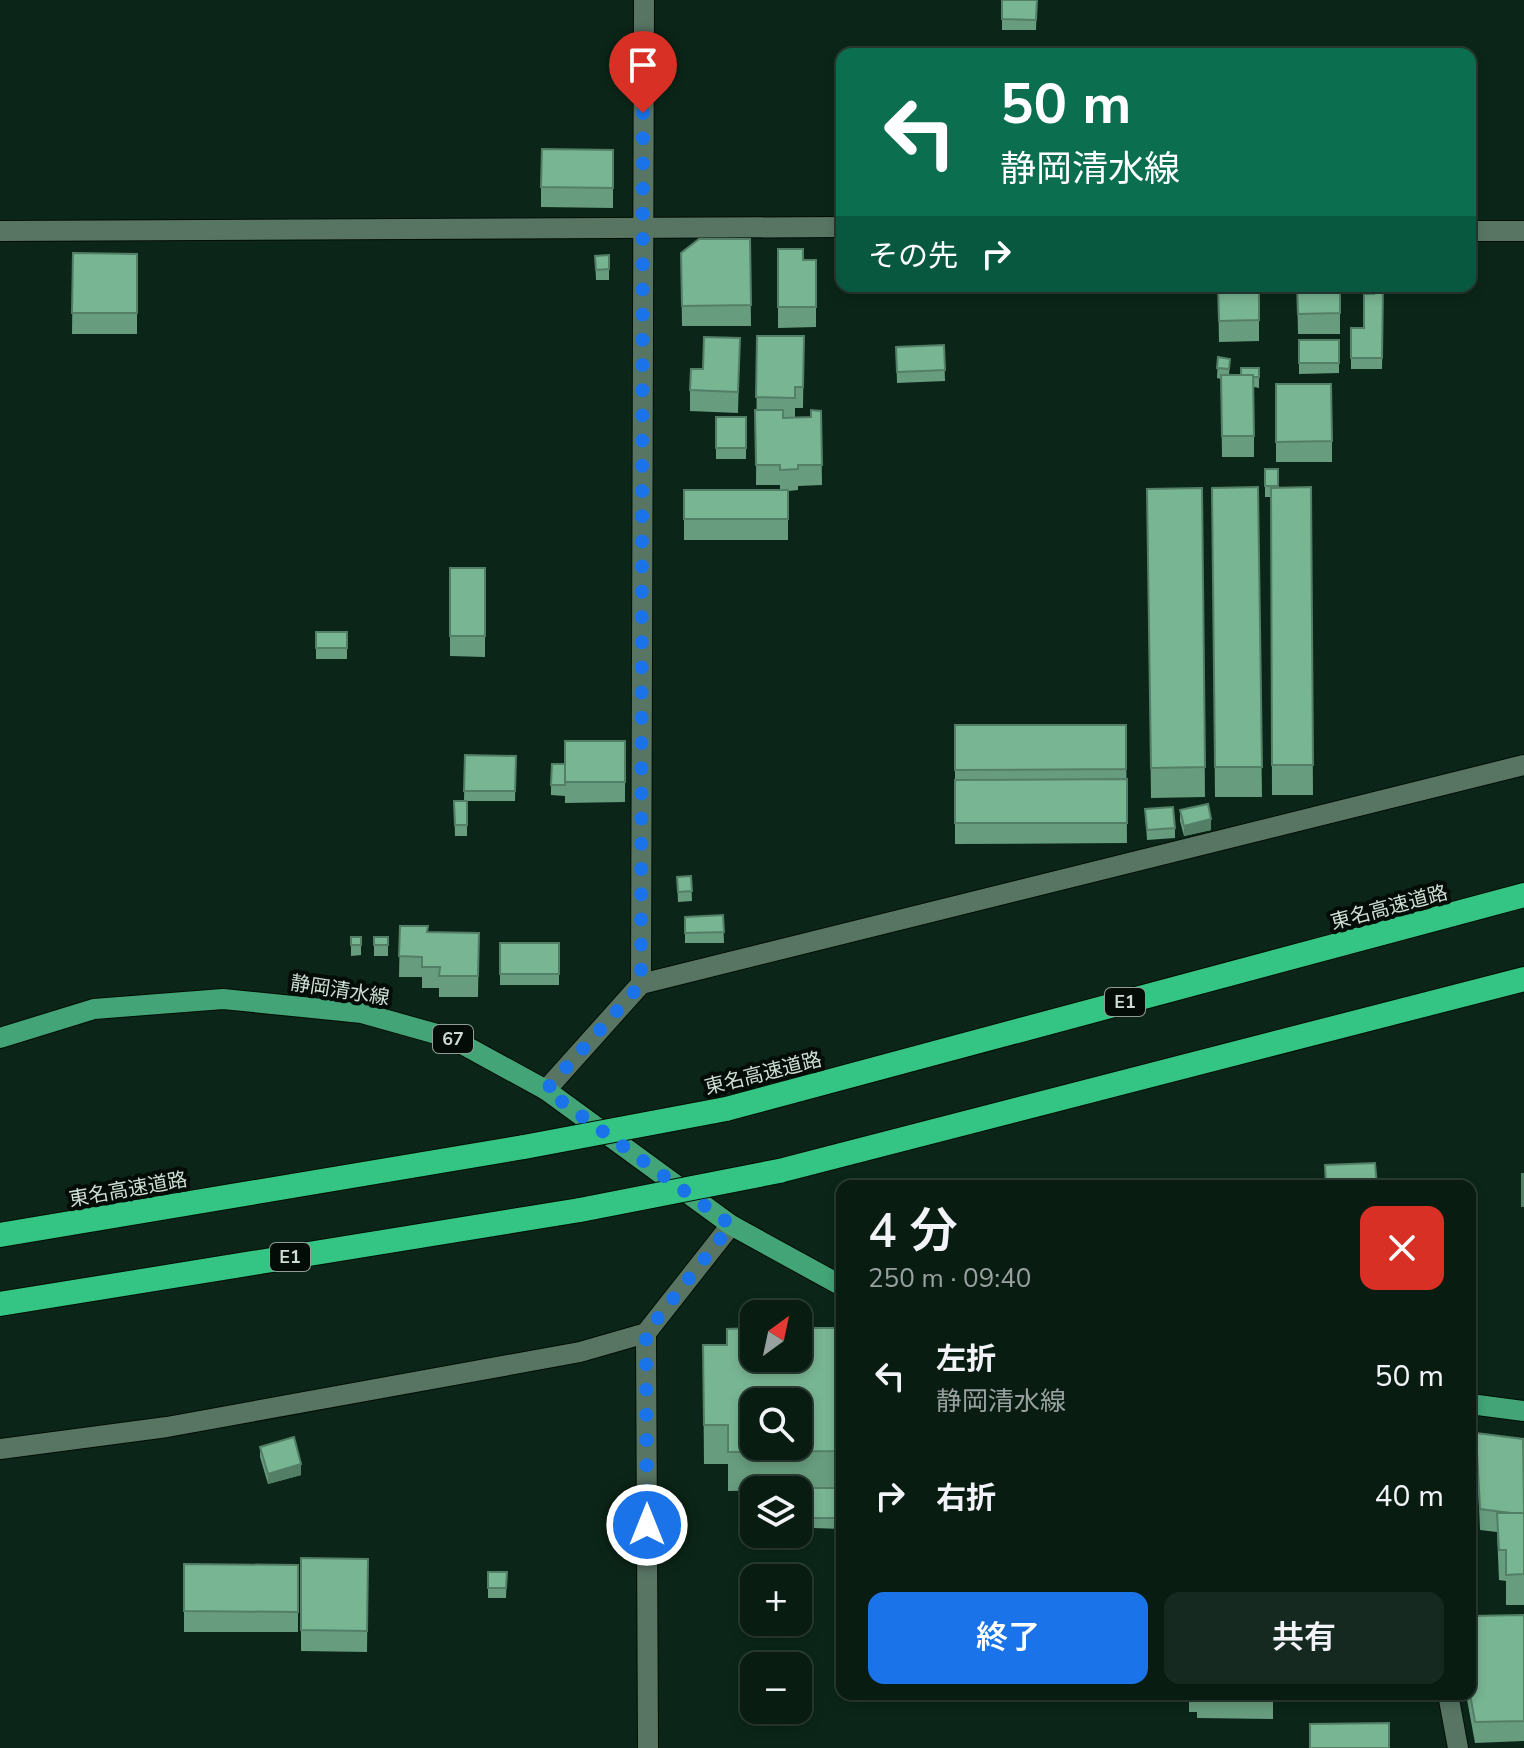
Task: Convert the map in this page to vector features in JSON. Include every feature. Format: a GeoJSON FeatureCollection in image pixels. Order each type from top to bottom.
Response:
{"type":"FeatureCollection","features":[{"type":"Feature","properties":{"kind":"highway","name":"東名高速道路"},"geometry":{"type":"LineString","coordinates":[[0,1235],[524,1147],[726,1109],[1524,895]]}},
{"type":"Feature","properties":{"kind":"highway","name":"E1"},"geometry":{"type":"LineString","coordinates":[[0,1304],[580,1210],[779,1171],[1524,979]]}},
{"type":"Feature","properties":{"kind":"main road","name":"静岡清水線"},"geometry":{"type":"LineString","coordinates":[[0,1038],[94,1009],[223,999],[362,1013],[451,1038],[546,1090],[731,1225],[836,1283]]}},
{"type":"Feature","properties":{"kind":"main road"},"geometry":{"type":"LineString","coordinates":[[1476,1405],[1524,1411]]}},
{"type":"Feature","properties":{"kind":"street"},"geometry":{"type":"LineString","coordinates":[[641,984],[644,0]]}},
{"type":"Feature","properties":{"kind":"street"},"geometry":{"type":"LineString","coordinates":[[0,231],[641,225],[836,227]]}},
{"type":"Feature","properties":{"kind":"street"},"geometry":{"type":"LineString","coordinates":[[1476,231],[1524,231]]}},
{"type":"Feature","properties":{"kind":"street"},"geometry":{"type":"LineString","coordinates":[[546,1090],[641,984],[1524,765]]}},
{"type":"Feature","properties":{"kind":"street"},"geometry":{"type":"LineString","coordinates":[[0,1449],[198,1421],[580,1352],[646,1333],[731,1225]]}},
{"type":"Feature","properties":{"kind":"street"},"geometry":{"type":"LineString","coordinates":[[646,1333],[648,1748]]}},
{"type":"Feature","properties":{"kind":"street"},"geometry":{"type":"LineString","coordinates":[[1449,1700],[1458,1748]]}},
{"type":"Feature","properties":{"kind":"building"},"geometry":{"type":"Polygon","coordinates":[[[1002,0],[1037,0],[1036,20],[1002,19],[1002,0]]]}},
{"type":"Feature","properties":{"kind":"building"},"geometry":{"type":"Polygon","coordinates":[[[542,149],[613,150],[613,188],[541,187],[542,149]]]}},
{"type":"Feature","properties":{"kind":"building"},"geometry":{"type":"Polygon","coordinates":[[[699,239],[750,239],[751,305],[682,306],[681,253],[699,239]]]}},
{"type":"Feature","properties":{"kind":"building"},"geometry":{"type":"Polygon","coordinates":[[[778,249],[803,249],[803,260],[816,260],[816,307],[778,307],[778,249]]]}},
{"type":"Feature","properties":{"kind":"building"},"geometry":{"type":"Polygon","coordinates":[[[73,253],[137,254],[137,313],[72,313],[73,253]]]}},
{"type":"Feature","properties":{"kind":"building"},"geometry":{"type":"Polygon","coordinates":[[[609,255],[609,269],[596,270],[595,256],[609,255]]]}},
{"type":"Feature","properties":{"kind":"building"},"geometry":{"type":"Polygon","coordinates":[[[1218,292],[1259,292],[1259,320],[1219,321],[1218,292]]]}},
{"type":"Feature","properties":{"kind":"building"},"geometry":{"type":"Polygon","coordinates":[[[1297,292],[1340,292],[1340,313],[1298,314],[1297,292]]]}},
{"type":"Feature","properties":{"kind":"building"},"geometry":{"type":"Polygon","coordinates":[[[1383,292],[1382,358],[1351,358],[1351,328],[1364,328],[1364,294],[1383,292]]]}},
{"type":"Feature","properties":{"kind":"building"},"geometry":{"type":"Polygon","coordinates":[[[757,336],[804,336],[803,387],[795,387],[795,398],[756,397],[757,336]]]}},
{"type":"Feature","properties":{"kind":"building"},"geometry":{"type":"Polygon","coordinates":[[[704,337],[740,338],[738,392],[690,390],[691,369],[703,369],[704,337]]]}},
{"type":"Feature","properties":{"kind":"building"},"geometry":{"type":"Polygon","coordinates":[[[1299,340],[1339,340],[1339,363],[1299,363],[1299,340]]]}},
{"type":"Feature","properties":{"kind":"building"},"geometry":{"type":"Polygon","coordinates":[[[944,345],[945,370],[897,372],[896,347],[944,345]]]}},
{"type":"Feature","properties":{"kind":"building"},"geometry":{"type":"Polygon","coordinates":[[[1218,357],[1230,359],[1229,369],[1217,368],[1218,357]]]}},
{"type":"Feature","properties":{"kind":"building"},"geometry":{"type":"Polygon","coordinates":[[[1241,368],[1259,368],[1259,377],[1241,375],[1241,368]]]}},
{"type":"Feature","properties":{"kind":"building"},"geometry":{"type":"Polygon","coordinates":[[[1221,375],[1253,375],[1254,436],[1222,436],[1221,375]]]}},
{"type":"Feature","properties":{"kind":"building"},"geometry":{"type":"Polygon","coordinates":[[[1276,384],[1331,384],[1332,441],[1276,442],[1276,384]]]}},
{"type":"Feature","properties":{"kind":"building"},"geometry":{"type":"Polygon","coordinates":[[[755,410],[783,410],[783,418],[811,417],[811,410],[821,411],[822,465],[798,465],[798,469],[780,470],[780,465],[756,465],[755,410]]]}},
{"type":"Feature","properties":{"kind":"building"},"geometry":{"type":"Polygon","coordinates":[[[716,417],[746,417],[746,448],[716,448],[716,417]]]}},
{"type":"Feature","properties":{"kind":"building"},"geometry":{"type":"Polygon","coordinates":[[[1265,469],[1278,469],[1278,486],[1265,486],[1265,469]]]}},
{"type":"Feature","properties":{"kind":"building"},"geometry":{"type":"Polygon","coordinates":[[[1258,487],[1262,767],[1215,767],[1212,488],[1258,487]]]}},
{"type":"Feature","properties":{"kind":"building"},"geometry":{"type":"Polygon","coordinates":[[[1311,487],[1313,765],[1272,765],[1271,488],[1311,487]]]}},
{"type":"Feature","properties":{"kind":"building"},"geometry":{"type":"Polygon","coordinates":[[[1202,488],[1205,767],[1151,768],[1147,489],[1202,488]]]}},
{"type":"Feature","properties":{"kind":"building"},"geometry":{"type":"Polygon","coordinates":[[[684,490],[788,490],[788,519],[684,519],[684,490]]]}},
{"type":"Feature","properties":{"kind":"building"},"geometry":{"type":"Polygon","coordinates":[[[450,568],[485,568],[485,636],[450,636],[450,568]]]}},
{"type":"Feature","properties":{"kind":"building"},"geometry":{"type":"Polygon","coordinates":[[[316,632],[347,632],[347,648],[316,648],[316,632]]]}},
{"type":"Feature","properties":{"kind":"building"},"geometry":{"type":"Polygon","coordinates":[[[955,725],[1126,725],[1126,769],[955,770],[955,725]]]}},
{"type":"Feature","properties":{"kind":"building"},"geometry":{"type":"Polygon","coordinates":[[[565,741],[625,741],[625,782],[565,782],[565,741]]]}},
{"type":"Feature","properties":{"kind":"building"},"geometry":{"type":"Polygon","coordinates":[[[465,755],[516,756],[515,791],[464,791],[465,755]]]}},
{"type":"Feature","properties":{"kind":"building"},"geometry":{"type":"Polygon","coordinates":[[[552,764],[565,764],[565,785],[551,785],[552,764]]]}},
{"type":"Feature","properties":{"kind":"building"},"geometry":{"type":"Polygon","coordinates":[[[1127,779],[1127,823],[955,823],[955,780],[1127,779]]]}},
{"type":"Feature","properties":{"kind":"building"},"geometry":{"type":"Polygon","coordinates":[[[454,801],[467,801],[467,825],[455,825],[454,801]]]}},
{"type":"Feature","properties":{"kind":"building"},"geometry":{"type":"Polygon","coordinates":[[[1208,804],[1211,819],[1184,826],[1180,810],[1208,804]]]}},
{"type":"Feature","properties":{"kind":"building"},"geometry":{"type":"Polygon","coordinates":[[[1173,807],[1175,828],[1147,830],[1145,809],[1173,807]]]}},
{"type":"Feature","properties":{"kind":"building"},"geometry":{"type":"Polygon","coordinates":[[[691,876],[692,891],[678,892],[677,877],[691,876]]]}},
{"type":"Feature","properties":{"kind":"building"},"geometry":{"type":"Polygon","coordinates":[[[723,915],[724,932],[685,933],[685,917],[723,915]]]}},
{"type":"Feature","properties":{"kind":"building"},"geometry":{"type":"Polygon","coordinates":[[[400,926],[428,926],[427,932],[479,933],[478,976],[439,976],[440,967],[422,967],[422,957],[399,956],[400,926]]]}},
{"type":"Feature","properties":{"kind":"building"},"geometry":{"type":"Polygon","coordinates":[[[351,937],[361,937],[361,945],[351,945],[351,937]]]}},
{"type":"Feature","properties":{"kind":"building"},"geometry":{"type":"Polygon","coordinates":[[[374,937],[388,937],[388,945],[374,945],[374,937]]]}},
{"type":"Feature","properties":{"kind":"building"},"geometry":{"type":"Polygon","coordinates":[[[500,943],[559,943],[559,974],[500,974],[500,943]]]}},
{"type":"Feature","properties":{"kind":"building"},"geometry":{"type":"Polygon","coordinates":[[[1375,1163],[1376,1180],[1326,1180],[1325,1165],[1375,1163]]]}},
{"type":"Feature","properties":{"kind":"building"},"geometry":{"type":"Polygon","coordinates":[[[1524,1174],[1524,1206],[1522,1206],[1524,1174]]]}},
{"type":"Feature","properties":{"kind":"building"},"geometry":{"type":"Polygon","coordinates":[[[812,1328],[836,1328],[836,1451],[812,1451],[812,1388],[740,1388],[740,1452],[728,1452],[728,1425],[704,1425],[703,1345],[727,1345],[727,1329],[740,1329],[740,1372],[812,1372],[812,1328]]]}},
{"type":"Feature","properties":{"kind":"building"},"geometry":{"type":"Polygon","coordinates":[[[1476,1433],[1523,1439],[1524,1513],[1480,1509],[1476,1433]]]}},
{"type":"Feature","properties":{"kind":"building"},"geometry":{"type":"Polygon","coordinates":[[[294,1437],[301,1464],[268,1474],[260,1447],[294,1437]]]}},
{"type":"Feature","properties":{"kind":"building"},"geometry":{"type":"Polygon","coordinates":[[[813,1488],[836,1488],[836,1518],[813,1518],[813,1488]]]}},
{"type":"Feature","properties":{"kind":"building"},"geometry":{"type":"Polygon","coordinates":[[[1497,1513],[1524,1513],[1524,1574],[1506,1575],[1506,1550],[1499,1550],[1497,1513]]]}},
{"type":"Feature","properties":{"kind":"building"},"geometry":{"type":"Polygon","coordinates":[[[301,1558],[368,1559],[367,1631],[301,1630],[301,1558]]]}},
{"type":"Feature","properties":{"kind":"building"},"geometry":{"type":"Polygon","coordinates":[[[184,1564],[298,1565],[298,1612],[184,1611],[184,1564]]]}},
{"type":"Feature","properties":{"kind":"building"},"geometry":{"type":"Polygon","coordinates":[[[488,1572],[507,1572],[506,1588],[488,1588],[488,1572]]]}},
{"type":"Feature","properties":{"kind":"building"},"geometry":{"type":"Polygon","coordinates":[[[1524,1615],[1524,1721],[1475,1722],[1471,1700],[1476,1700],[1476,1616],[1524,1615]]]}},
{"type":"Feature","properties":{"kind":"building"},"geometry":{"type":"Polygon","coordinates":[[[1389,1723],[1389,1748],[1310,1748],[1310,1724],[1389,1723]]]}},
{"type":"Feature","properties":{"kind":"route"},"geometry":{"type":"LineString","coordinates":[[643,113],[641,984],[546,1090],[731,1225],[646,1333],[647,1525]]}}]}
